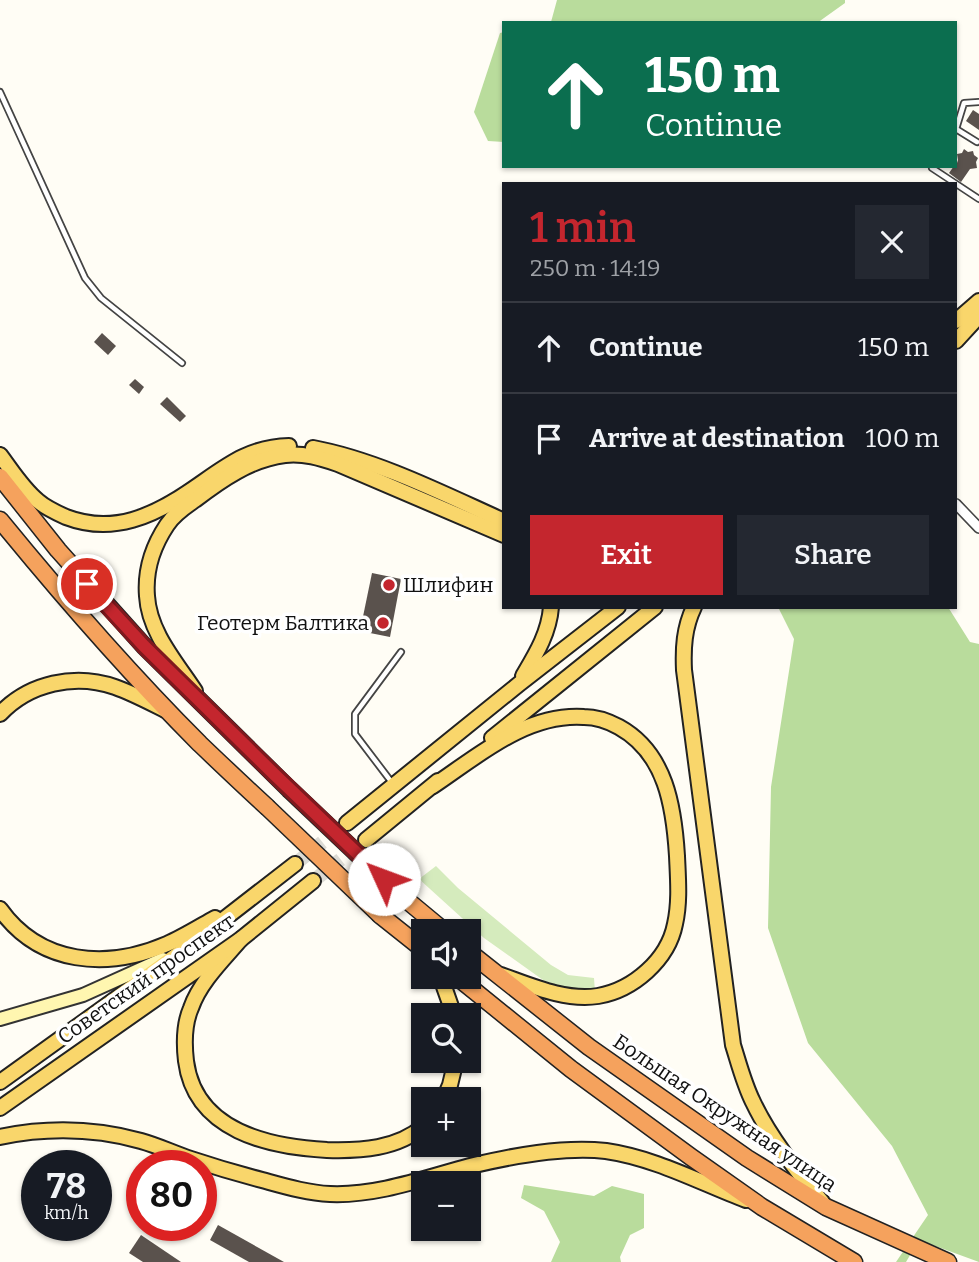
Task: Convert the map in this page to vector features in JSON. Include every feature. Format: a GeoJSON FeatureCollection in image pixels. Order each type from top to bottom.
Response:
{"type":"FeatureCollection","features":[{"type":"Feature","properties":{"kind":"highway"},"geometry":{"type":"LineString","coordinates":[[0,477],[58,551],[144,646],[289,789],[430,919]]}},
{"type":"Feature","properties":{"kind":"highway"},"geometry":{"type":"LineString","coordinates":[[0,520],[82,617],[200,743],[380,915],[411,940]]}},
{"type":"Feature","properties":{"kind":"highway","name":"Большая Окружная улица"},"geometry":{"type":"LineString","coordinates":[[481,962],[589,1047],[747,1158],[827,1207],[948,1262]]}},
{"type":"Feature","properties":{"kind":"highway"},"geometry":{"type":"LineString","coordinates":[[472,989],[571,1069],[691,1157],[762,1207],[854,1262]]}},
{"type":"Feature","properties":{"kind":"main road"},"geometry":{"type":"LineString","coordinates":[[957,320],[979,301]]}},
{"type":"Feature","properties":{"kind":"main road"},"geometry":{"type":"LineString","coordinates":[[957,340],[979,316]]}},
{"type":"Feature","properties":{"kind":"main road"},"geometry":{"type":"LineString","coordinates":[[0,455],[38,502],[58,514],[86,523],[110,524],[144,516],[173,502],[242,456],[265,449],[301,445],[345,455],[379,467],[502,520]]}},
{"type":"Feature","properties":{"kind":"main road"},"geometry":{"type":"LineString","coordinates":[[205,706],[156,632],[147,597],[148,567],[154,548],[168,523],[178,512],[235,473],[267,458],[301,454],[338,464],[502,534]]}},
{"type":"Feature","properties":{"kind":"main road"},"geometry":{"type":"LineString","coordinates":[[519,684],[542,642],[551,609]]}},
{"type":"Feature","properties":{"kind":"main road"},"geometry":{"type":"LineString","coordinates":[[347,823],[615,609]]}},
{"type":"Feature","properties":{"kind":"main road"},"geometry":{"type":"LineString","coordinates":[[366,840],[653,609]]}},
{"type":"Feature","properties":{"kind":"main road"},"geometry":{"type":"LineString","coordinates":[[693,609],[685,631],[684,670],[733,1045],[753,1104],[783,1150],[827,1207]]}},
{"type":"Feature","properties":{"kind":"main road"},"geometry":{"type":"LineString","coordinates":[[0,715],[17,699],[31,691],[63,681],[85,680],[118,687],[172,714]]}},
{"type":"Feature","properties":{"kind":"main road"},"geometry":{"type":"LineString","coordinates":[[433,786],[519,730],[559,718],[584,716],[607,721],[629,733],[652,757],[667,786],[672,807],[679,892],[675,927],[661,957],[638,980],[615,992],[598,996],[561,994],[494,973]]}},
{"type":"Feature","properties":{"kind":"main road","name":"Советский проспект"},"geometry":{"type":"LineString","coordinates":[[0,1082],[188,947],[295,864]]}},
{"type":"Feature","properties":{"kind":"main road","name":"Советский проспект"},"geometry":{"type":"LineString","coordinates":[[0,1108],[241,939],[313,881]]}},
{"type":"Feature","properties":{"kind":"main road"},"geometry":{"type":"LineString","coordinates":[[0,909],[20,932],[40,945],[60,954],[83,959],[109,960],[167,944],[251,898]]}},
{"type":"Feature","properties":{"kind":"main road"},"geometry":{"type":"LineString","coordinates":[[406,936],[411,942]]}},
{"type":"Feature","properties":{"kind":"main road"},"geometry":{"type":"LineString","coordinates":[[241,939],[204,984],[191,1007],[187,1023],[187,1068],[191,1082],[210,1112],[226,1124],[255,1138],[281,1145],[314,1149],[376,1148],[411,1135]]}},
{"type":"Feature","properties":{"kind":"main road"},"geometry":{"type":"LineString","coordinates":[[0,1019],[83,995],[188,947]]}},
{"type":"Feature","properties":{"kind":"main road"},"geometry":{"type":"LineString","coordinates":[[0,1137],[62,1129],[108,1134],[144,1142],[190,1159],[270,1182],[330,1194],[380,1189],[471,1166],[539,1153],[605,1151],[663,1167],[762,1207]]}},
{"type":"Feature","properties":{"kind":"street"},"geometry":{"type":"LineString","coordinates":[[957,505],[979,528]]}},
{"type":"Feature","properties":{"kind":"lane"},"geometry":{"type":"LineString","coordinates":[[0,92],[85,278],[101,298],[182,363]]}},
{"type":"Feature","properties":{"kind":"lane"},"geometry":{"type":"LineString","coordinates":[[957,126],[964,103],[979,102]]}},
{"type":"Feature","properties":{"kind":"lane"},"geometry":{"type":"LineString","coordinates":[[957,130],[978,143]]}},
{"type":"Feature","properties":{"kind":"lane"},"geometry":{"type":"LineString","coordinates":[[932,168],[952,182]]}},
{"type":"Feature","properties":{"kind":"lane"},"geometry":{"type":"LineString","coordinates":[[957,185],[979,199]]}},
{"type":"Feature","properties":{"kind":"lane"},"geometry":{"type":"LineString","coordinates":[[394,785],[355,734],[355,714],[401,652]]}},
{"type":"Feature","properties":{"kind":"green space"},"geometry":{"type":"Polygon","coordinates":[[[557,0],[845,0],[845,3],[820,21],[551,21],[557,0]]]}},
{"type":"Feature","properties":{"kind":"green space"},"geometry":{"type":"Polygon","coordinates":[[[500,33],[502,142],[488,141],[474,112],[500,33]]]}},
{"type":"Feature","properties":{"kind":"green space"},"geometry":{"type":"Polygon","coordinates":[[[779,609],[949,609],[970,642],[979,644],[979,1262],[919,1240],[906,1262],[896,1262],[928,1215],[892,1146],[808,1043],[768,928],[771,787],[794,639],[779,609]]]}},
{"type":"Feature","properties":{"kind":"green space"},"geometry":{"type":"Polygon","coordinates":[[[436,866],[458,888],[551,965],[568,975],[594,978],[595,992],[569,990],[543,980],[481,935],[481,919],[463,919],[419,879],[436,866]]]}},
{"type":"Feature","properties":{"kind":"green space"},"geometry":{"type":"Polygon","coordinates":[[[524,1185],[594,1196],[612,1186],[644,1194],[644,1228],[630,1235],[620,1257],[621,1262],[551,1262],[560,1242],[544,1211],[521,1198],[524,1185]]]}},
{"type":"Feature","properties":{"kind":"building"},"geometry":{"type":"Polygon","coordinates":[[[973,110],[979,114],[979,130],[966,121],[973,110]]]}},
{"type":"Feature","properties":{"kind":"building"},"geometry":{"type":"Polygon","coordinates":[[[964,149],[973,151],[978,158],[977,168],[970,169],[961,182],[949,173],[953,168],[957,168],[957,154],[964,149]]]}},
{"type":"Feature","properties":{"kind":"building"},"geometry":{"type":"Polygon","coordinates":[[[102,333],[116,346],[108,355],[94,342],[102,333]]]}},
{"type":"Feature","properties":{"kind":"building"},"geometry":{"type":"Polygon","coordinates":[[[135,379],[144,387],[139,394],[129,385],[135,379]]]}},
{"type":"Feature","properties":{"kind":"building"},"geometry":{"type":"Polygon","coordinates":[[[167,397],[186,416],[180,422],[160,404],[167,397]]]}},
{"type":"Feature","properties":{"kind":"building"},"geometry":{"type":"Polygon","coordinates":[[[372,573],[401,579],[390,637],[360,631],[372,573]]]}},
{"type":"Feature","properties":{"kind":"building"},"geometry":{"type":"Polygon","coordinates":[[[218,1225],[284,1262],[249,1262],[212,1241],[217,1241],[218,1225]]]}},
{"type":"Feature","properties":{"kind":"building"},"geometry":{"type":"Polygon","coordinates":[[[137,1241],[150,1241],[181,1262],[143,1262],[129,1253],[137,1241]]]}},
{"type":"Feature","properties":{"kind":"tunnel"},"geometry":{"type":"LineString","coordinates":[[295,864],[343,826]]}},
{"type":"Feature","properties":{"kind":"tunnel"},"geometry":{"type":"LineString","coordinates":[[313,881],[366,840]]}},
{"type":"Feature","properties":{"kind":"place","name":"Шлифин"},"geometry":{"type":"Point","coordinates":[389,585]}},
{"type":"Feature","properties":{"kind":"place","name":"Геотерм Балтика"},"geometry":{"type":"Point","coordinates":[383,623]}},
{"type":"Feature","properties":{"kind":"route"},"geometry":{"type":"LineString","coordinates":[[87,584],[144,646],[384,879]]}}]}
